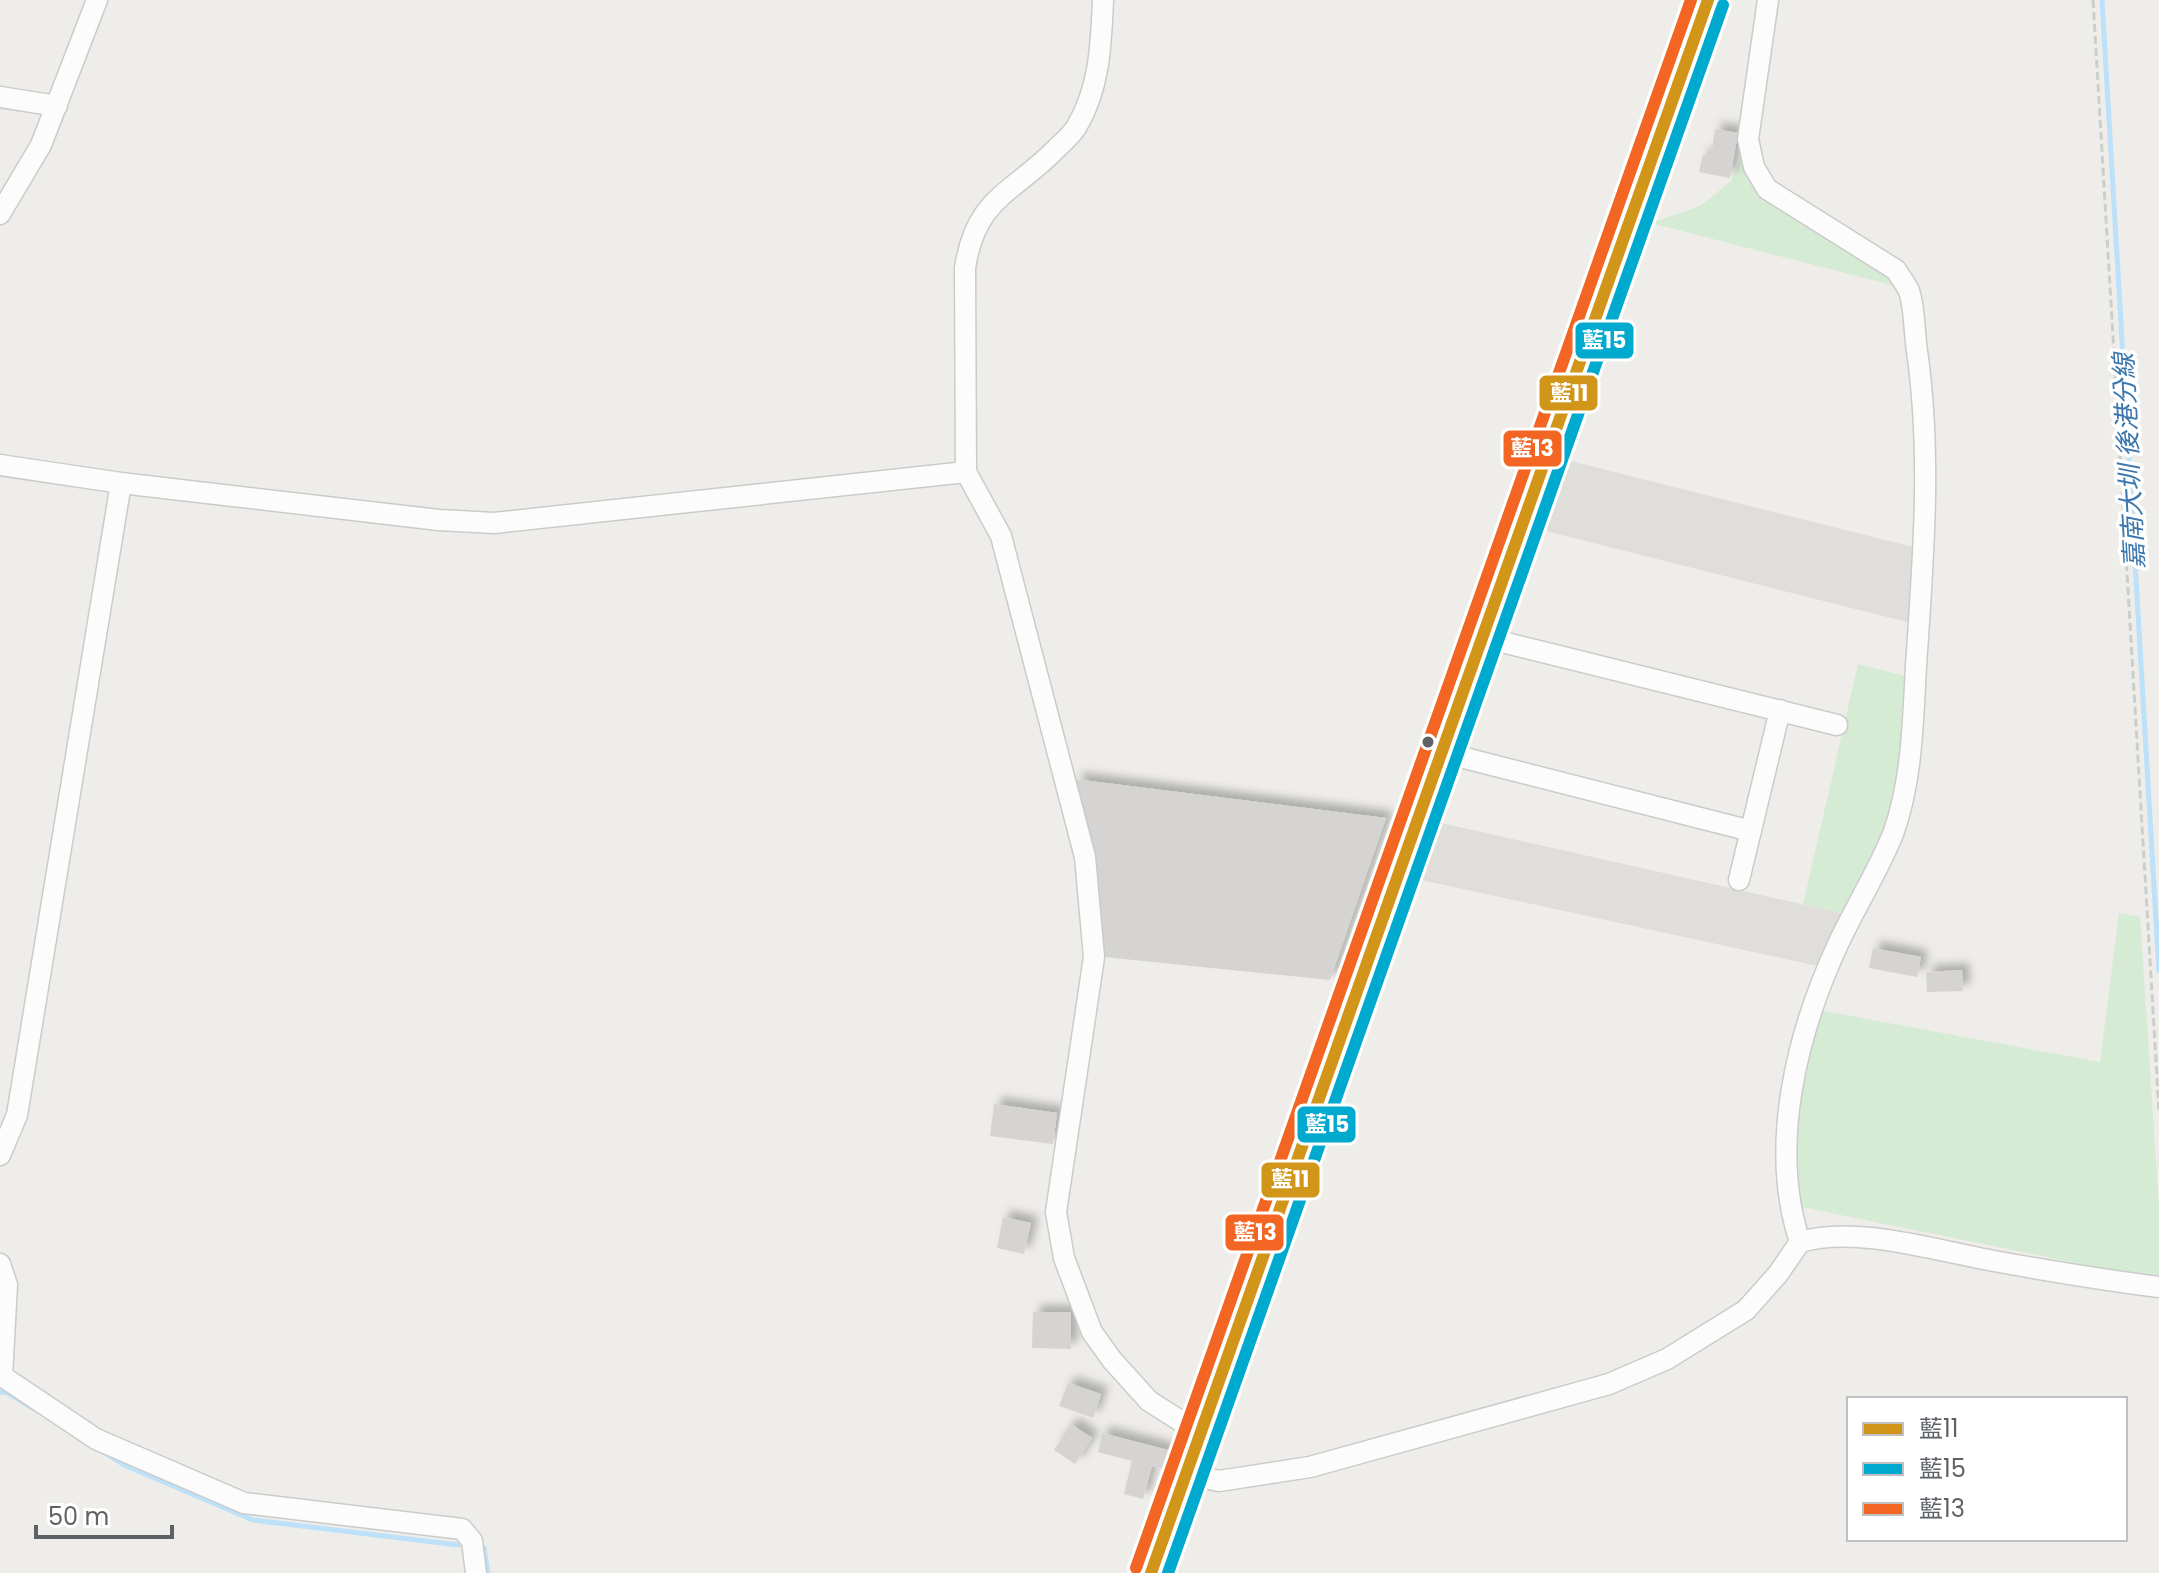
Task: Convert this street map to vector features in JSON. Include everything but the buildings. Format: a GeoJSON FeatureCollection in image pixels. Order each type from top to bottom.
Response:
{"type":"FeatureCollection","features":[{"type":"Feature","properties":{"kind":"street"},"geometry":{"type":"LineString","coordinates":[[0,214],[41,145],[97,0]]}},
{"type":"Feature","properties":{"kind":"street"},"geometry":{"type":"LineString","coordinates":[[1103,0],[1095,86],[1076,129],[990,206],[978,221],[970,240],[965,268],[966,472],[1001,536],[1085,857],[1094,957],[1056,1212],[1064,1258],[1092,1332],[1112,1360],[1149,1401],[1201,1434]]}},
{"type":"Feature","properties":{"kind":"street"},"geometry":{"type":"LineString","coordinates":[[1151,1573],[1708,0]]}},
{"type":"Feature","properties":{"kind":"street"},"geometry":{"type":"LineString","coordinates":[[1768,0],[1748,139],[1754,167],[1767,189],[1896,270],[1909,290],[1925,407],[1920,611],[1907,772],[1893,833],[1816,997],[1799,1059],[1790,1103],[1787,1148],[1792,1217],[1800,1242]]}},
{"type":"Feature","properties":{"kind":"street"},"geometry":{"type":"LineString","coordinates":[[0,97],[57,106]]}},
{"type":"Feature","properties":{"kind":"street"},"geometry":{"type":"LineString","coordinates":[[0,465],[121,483],[439,520],[494,523],[966,472]]}},
{"type":"Feature","properties":{"kind":"street"},"geometry":{"type":"LineString","coordinates":[[0,1155],[17,1115],[121,483]]}},
{"type":"Feature","properties":{"kind":"street"},"geometry":{"type":"LineString","coordinates":[[1482,637],[1837,725]]}},
{"type":"Feature","properties":{"kind":"street"},"geometry":{"type":"LineString","coordinates":[[1739,880],[1780,710]]}},
{"type":"Feature","properties":{"kind":"street"},"geometry":{"type":"LineString","coordinates":[[1441,752],[1751,831]]}},
{"type":"Feature","properties":{"kind":"street"},"geometry":{"type":"LineString","coordinates":[[1187,1474],[1219,1481],[1310,1467],[1609,1384],[1667,1359],[1746,1310],[1778,1274],[1800,1242],[1819,1236],[1866,1238],[2073,1276],[2159,1287]]}},
{"type":"Feature","properties":{"kind":"street"},"geometry":{"type":"LineString","coordinates":[[0,1264],[7,1285],[2,1376],[96,1439],[244,1503],[462,1529],[472,1541],[476,1573]]}},
{"type":"Feature","properties":{"kind":"path"},"geometry":{"type":"LineString","coordinates":[[2093,0],[2159,1112]]}},
{"type":"Feature","properties":{"kind":"shaded area"},"geometry":{"type":"Polygon","coordinates":[[[1567,460],[1913,547],[1911,623],[1542,530],[1567,460]]]}},
{"type":"Feature","properties":{"kind":"shaded area"},"geometry":{"type":"Polygon","coordinates":[[[1437,822],[1846,914],[1823,967],[1417,879],[1437,822]]]}},
{"type":"Feature","properties":{"kind":"green space"},"geometry":{"type":"Polygon","coordinates":[[[1745,148],[1749,169],[1894,273],[1903,288],[1651,223],[1700,206],[1731,181],[1745,148]]]}},
{"type":"Feature","properties":{"kind":"green space"},"geometry":{"type":"Polygon","coordinates":[[[1858,664],[1909,677],[1900,772],[1888,832],[1846,914],[1803,904],[1858,664]]]}},
{"type":"Feature","properties":{"kind":"green space"},"geometry":{"type":"Polygon","coordinates":[[[2119,913],[2140,917],[2159,1207],[2159,1280],[1797,1206],[1795,1105],[1818,1010],[2100,1062],[2119,913]]]}},
{"type":"Feature","properties":{"kind":"waterway","name":"嘉南大圳 後港分線"},"geometry":{"type":"LineString","coordinates":[[2102,0],[2159,971]]}},
{"type":"Feature","properties":{"kind":"waterway"},"geometry":{"type":"LineString","coordinates":[[0,1392],[8,1393],[34,1409]]}},
{"type":"Feature","properties":{"kind":"waterway"},"geometry":{"type":"LineString","coordinates":[[107,1454],[124,1465],[253,1520],[458,1545]]}},
{"type":"Feature","properties":{"kind":"waterway"},"geometry":{"type":"LineString","coordinates":[[484,1548],[488,1573]]}},
{"type":"Feature","properties":{"kind":"transit line","name":"藍13"},"geometry":{"type":"LineString","coordinates":[[1136,1568],[1691,0]]}},
{"type":"Feature","properties":{"kind":"transit line","name":"藍11"},"geometry":{"type":"LineString","coordinates":[[1151,1573],[1708,0]]}},
{"type":"Feature","properties":{"kind":"transit line","name":"藍15"},"geometry":{"type":"LineString","coordinates":[[1168,1573],[1723,5]]}}]}
